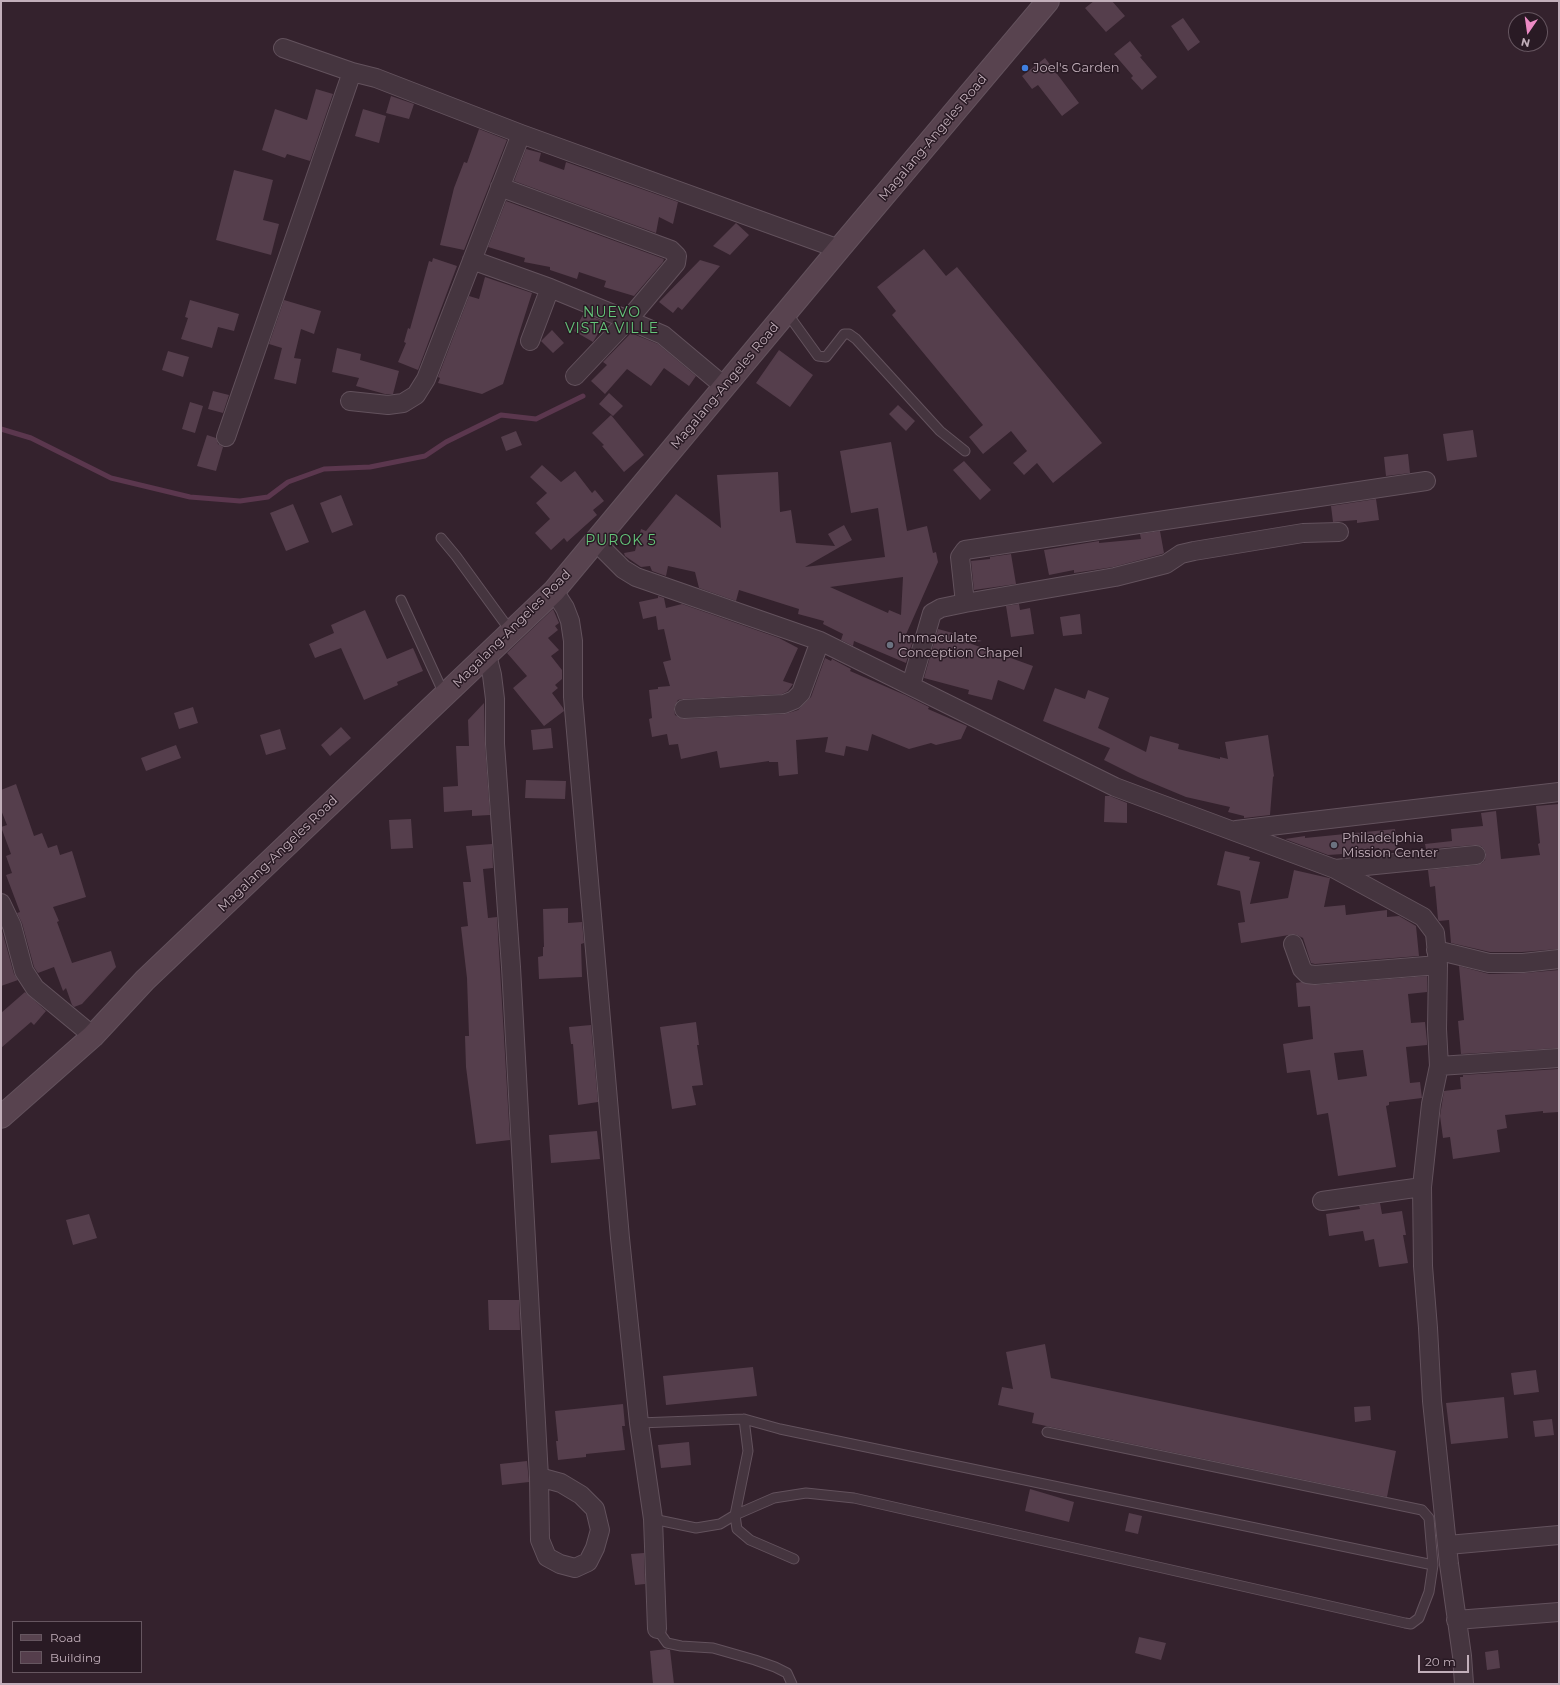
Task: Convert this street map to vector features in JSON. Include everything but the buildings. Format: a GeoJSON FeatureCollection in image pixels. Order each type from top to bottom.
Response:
{"type":"FeatureCollection","features":[{"type":"Feature","properties":{"kind":"main road","name":"Magalang-Angeles Road"},"geometry":{"type":"LineString","coordinates":[[1,1117],[93,1036],[145,980],[512,633],[554,591],[1048,1]]}},
{"type":"Feature","properties":{"kind":"street"},"geometry":{"type":"LineString","coordinates":[[283,48],[352,72],[376,78],[521,134],[839,249]]}},
{"type":"Feature","properties":{"kind":"street"},"geometry":{"type":"LineString","coordinates":[[226,437],[352,72]]}},
{"type":"Feature","properties":{"kind":"street"},"geometry":{"type":"LineString","coordinates":[[350,401],[388,405],[403,403],[416,395],[426,379],[521,134]]}},
{"type":"Feature","properties":{"kind":"street"},"geometry":{"type":"LineString","coordinates":[[500,187],[671,250],[677,256],[676,263],[628,320],[575,376]]}},
{"type":"Feature","properties":{"kind":"street"},"geometry":{"type":"LineString","coordinates":[[472,260],[550,288],[663,335],[725,387]]}},
{"type":"Feature","properties":{"kind":"street"},"geometry":{"type":"LineString","coordinates":[[530,341],[550,288]]}},
{"type":"Feature","properties":{"kind":"street"},"geometry":{"type":"LineString","coordinates":[[965,603],[960,557],[965,550],[1426,481]]}},
{"type":"Feature","properties":{"kind":"street"},"geometry":{"type":"LineString","coordinates":[[911,685],[932,613],[941,608],[1115,577],[1166,564],[1181,554],[1194,551],[1303,534],[1339,532]]}},
{"type":"Feature","properties":{"kind":"street"},"geometry":{"type":"LineString","coordinates":[[596,542],[623,569],[636,577],[820,641],[1115,787],[1335,869],[1423,917],[1435,934],[1437,957],[1437,1029],[1439,1066],[1431,1104],[1422,1187],[1423,1266],[1432,1401],[1464,1684]]}},
{"type":"Feature","properties":{"kind":"street"},"geometry":{"type":"LineString","coordinates":[[554,591],[565,608],[570,621],[573,640],[574,705],[620,1238],[639,1423],[653,1519],[657,1629]]}},
{"type":"Feature","properties":{"kind":"street"},"geometry":{"type":"LineString","coordinates":[[684,709],[784,704],[794,700],[801,693],[820,641]]}},
{"type":"Feature","properties":{"kind":"street"},"geometry":{"type":"LineString","coordinates":[[487,655],[492,675],[495,699],[495,744],[511,967],[539,1477],[540,1540],[547,1557],[560,1564],[575,1568],[588,1562],[596,1548],[600,1530],[595,1509],[580,1495],[561,1483],[539,1477]]}},
{"type":"Feature","properties":{"kind":"street"},"geometry":{"type":"LineString","coordinates":[[1234,831],[1559,792]]}},
{"type":"Feature","properties":{"kind":"street"},"geometry":{"type":"LineString","coordinates":[[1335,869],[1476,855]]}},
{"type":"Feature","properties":{"kind":"street"},"geometry":{"type":"LineString","coordinates":[[1,903],[12,926],[24,971],[35,988],[48,1001],[93,1036]]}},
{"type":"Feature","properties":{"kind":"street"},"geometry":{"type":"LineString","coordinates":[[1293,944],[1302,969],[1307,974],[1315,975],[1437,957],[1489,963],[1523,963],[1559,959]]}},
{"type":"Feature","properties":{"kind":"street"},"geometry":{"type":"LineString","coordinates":[[1439,1066],[1559,1058]]}},
{"type":"Feature","properties":{"kind":"street"},"geometry":{"type":"LineString","coordinates":[[1322,1201],[1422,1187]]}},
{"type":"Feature","properties":{"kind":"street"},"geometry":{"type":"LineString","coordinates":[[1448,1545],[1559,1535]]}},
{"type":"Feature","properties":{"kind":"street"},"geometry":{"type":"LineString","coordinates":[[1456,1620],[1559,1612]]}},
{"type":"Feature","properties":{"kind":"lane"},"geometry":{"type":"LineString","coordinates":[[787,313],[818,356],[826,357],[844,334],[849,334],[856,339],[940,431],[965,451]]}},
{"type":"Feature","properties":{"kind":"lane"},"geometry":{"type":"LineString","coordinates":[[441,538],[456,556],[512,633]]}},
{"type":"Feature","properties":{"kind":"lane"},"geometry":{"type":"LineString","coordinates":[[401,600],[445,695]]}},
{"type":"Feature","properties":{"kind":"lane"},"geometry":{"type":"LineString","coordinates":[[744,1419],[748,1451],[735,1515],[737,1529],[750,1540],[794,1559]]}},
{"type":"Feature","properties":{"kind":"lane"},"geometry":{"type":"LineString","coordinates":[[639,1423],[744,1419],[780,1429],[1433,1564]]}},
{"type":"Feature","properties":{"kind":"lane"},"geometry":{"type":"LineString","coordinates":[[653,1519],[696,1528],[720,1524],[735,1515],[774,1498],[806,1492],[854,1498],[1406,1623],[1411,1624],[1419,1618],[1429,1592],[1433,1564],[1429,1518],[1422,1510],[1047,1432]]}},
{"type":"Feature","properties":{"kind":"lane"},"geometry":{"type":"LineString","coordinates":[[657,1629],[667,1643],[681,1646],[713,1648],[755,1660],[787,1673],[792,1684]]}},
{"type":"Feature","properties":{"kind":"waterway"},"geometry":{"type":"LineString","coordinates":[[1,429],[31,438],[111,478],[190,497],[240,501],[268,497],[288,482],[324,469],[370,467],[425,456],[446,442],[501,415],[536,419],[583,396]]}},
{"type":"Feature","properties":{"kind":"place","name":"Joel's Garden"},"geometry":{"type":"Point","coordinates":[1025,68]}},
{"type":"Feature","properties":{"kind":"place","name":"Immaculate Conception Chapel"},"geometry":{"type":"Point","coordinates":[890,645]}},
{"type":"Feature","properties":{"kind":"place","name":"Philadelphia Mission Center"},"geometry":{"type":"Point","coordinates":[1334,845]}},
{"type":"Feature","properties":{"kind":"district","name":"NUEVO VISTA VILLE"},"geometry":{"type":"Point","coordinates":[612,322]}},
{"type":"Feature","properties":{"kind":"district","name":"PUROK 5"},"geometry":{"type":"Point","coordinates":[621,541]}}]}
